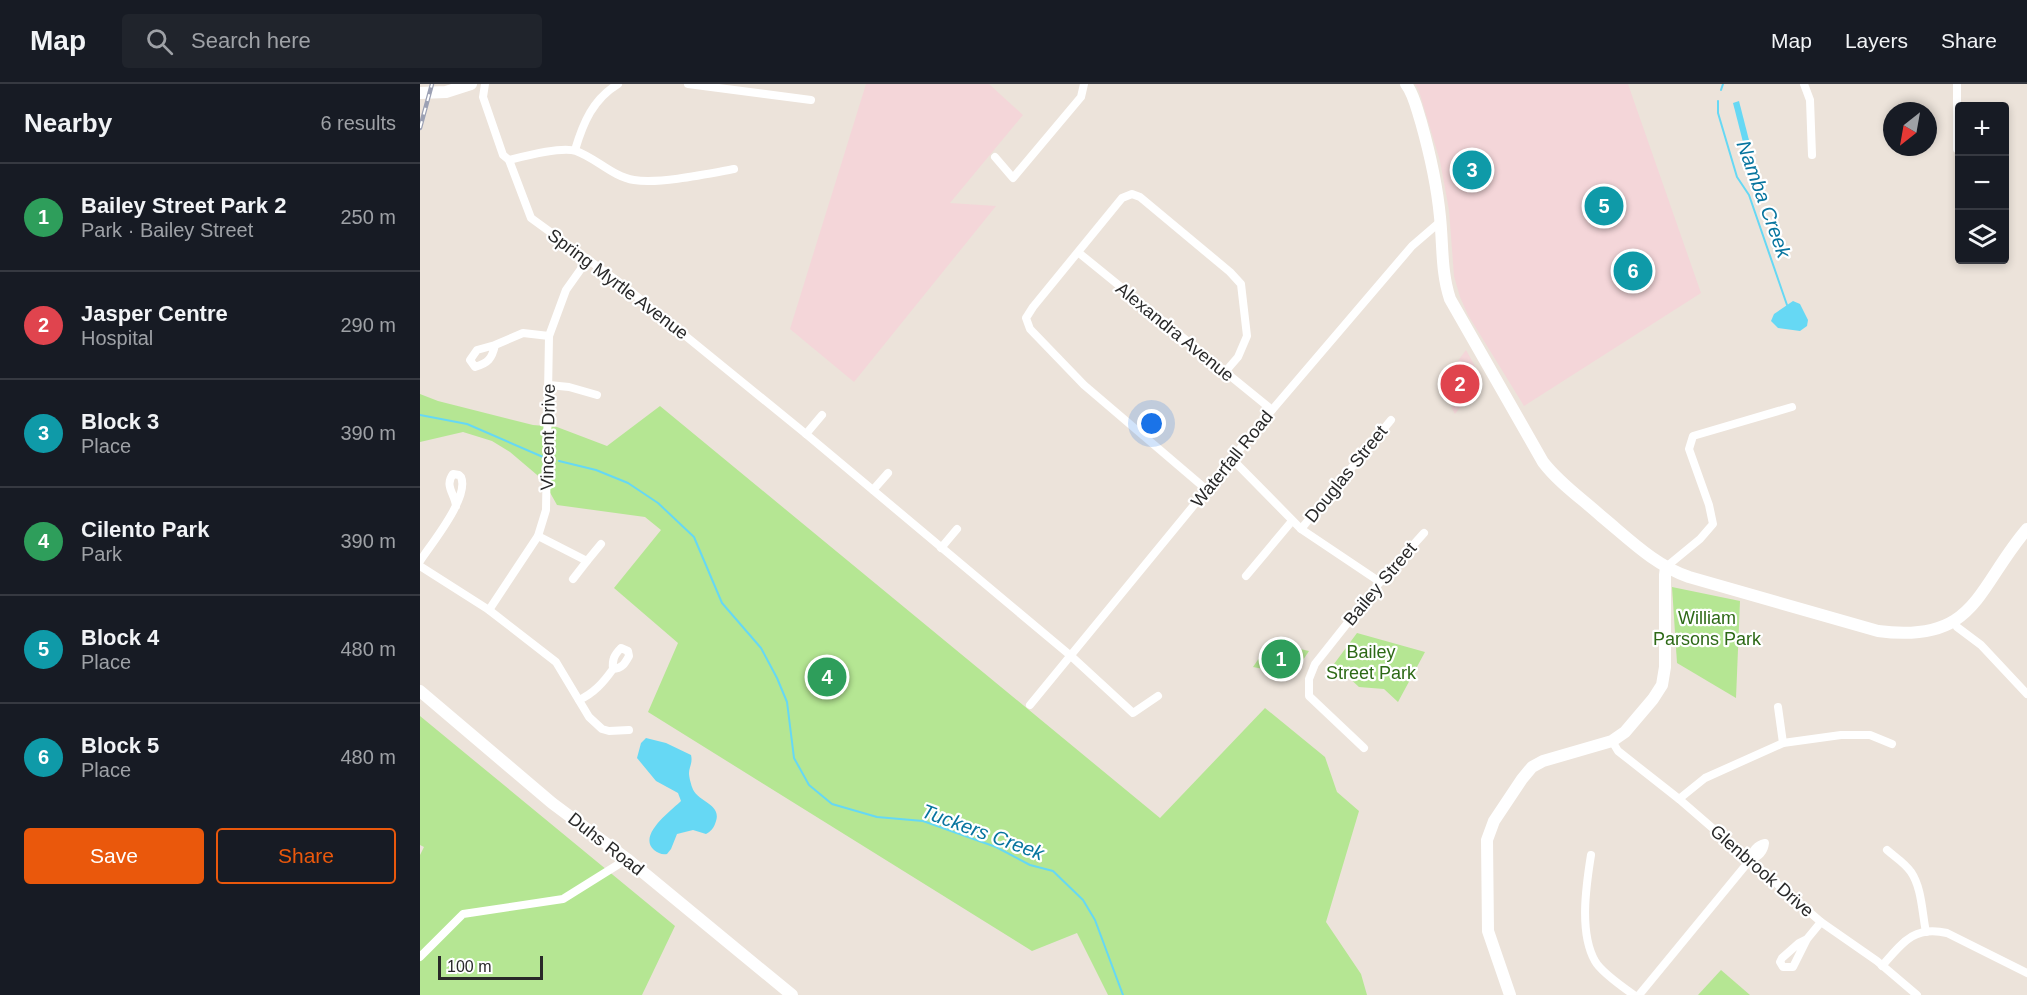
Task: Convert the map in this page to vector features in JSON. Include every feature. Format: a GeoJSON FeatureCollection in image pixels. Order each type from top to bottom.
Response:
{"type":"FeatureCollection","features":[{"type":"Feature","properties":{"kind":"main road"},"geometry":{"type":"LineString","coordinates":[[420,93],[456,90],[471,84]]}},
{"type":"Feature","properties":{"kind":"main road"},"geometry":{"type":"LineString","coordinates":[[1406,84],[1416,108],[1431,160],[1441,221],[1443,281],[1449,299],[1537,453],[1559,480],[1648,555],[1666,567],[1689,577],[1878,631],[1904,634],[1930,631],[1953,621],[1970,608],[2027,529]]}},
{"type":"Feature","properties":{"kind":"main road"},"geometry":{"type":"LineString","coordinates":[[1510,995],[1488,931],[1487,847],[1491,827],[1522,778],[1532,767],[1543,761],[1612,741],[1625,732],[1653,699],[1665,676],[1666,567]]}},
{"type":"Feature","properties":{"kind":"main road","name":"Duhs Road"},"geometry":{"type":"LineString","coordinates":[[420,691],[552,802],[627,859],[792,995]]}},
{"type":"Feature","properties":{"kind":"street","name":"Spring Myrtle Avenue"},"geometry":{"type":"LineString","coordinates":[[471,84],[483,97],[502,155],[508,160],[531,218],[623,285],[806,434],[1071,656],[1133,713],[1158,696]]}},
{"type":"Feature","properties":{"kind":"street","name":"Spring Myrtle Avenue"},"geometry":{"type":"LineString","coordinates":[[483,97],[485,84]]}},
{"type":"Feature","properties":{"kind":"street"},"geometry":{"type":"LineString","coordinates":[[575,150],[591,109],[605,92],[618,84]]}},
{"type":"Feature","properties":{"kind":"street"},"geometry":{"type":"LineString","coordinates":[[688,84],[811,100]]}},
{"type":"Feature","properties":{"kind":"street"},"geometry":{"type":"LineString","coordinates":[[995,157],[1013,178],[1081,97],[1084,84]]}},
{"type":"Feature","properties":{"kind":"street"},"geometry":{"type":"LineString","coordinates":[[1804,84],[1809,100],[1812,155]]}},
{"type":"Feature","properties":{"kind":"street"},"geometry":{"type":"LineString","coordinates":[[1957,84],[1957,102]]}},
{"type":"Feature","properties":{"kind":"street"},"geometry":{"type":"LineString","coordinates":[[508,160],[546,152],[575,150],[622,176],[634,180],[703,175],[734,169]]}},
{"type":"Feature","properties":{"kind":"street"},"geometry":{"type":"LineString","coordinates":[[1207,490],[1084,385],[1030,329],[1026,318],[1122,198],[1132,194],[1140,197],[1230,272],[1241,284],[1246,336],[1238,357],[1225,372]]}},
{"type":"Feature","properties":{"kind":"street","name":"Waterfall Road"},"geometry":{"type":"LineString","coordinates":[[1030,705],[1272,410],[1412,246],[1441,221]]}},
{"type":"Feature","properties":{"kind":"street","name":"Alexandra Avenue"},"geometry":{"type":"LineString","coordinates":[[1079,253],[1272,410]]}},
{"type":"Feature","properties":{"kind":"street","name":"Vincent Drive"},"geometry":{"type":"LineString","coordinates":[[489,610],[538,536],[546,510],[549,336],[566,290],[588,259]]}},
{"type":"Feature","properties":{"kind":"street"},"geometry":{"type":"LineString","coordinates":[[495,345],[523,333],[549,336]]}},
{"type":"Feature","properties":{"kind":"street"},"geometry":{"type":"LineString","coordinates":[[549,385],[569,387],[597,395]]}},
{"type":"Feature","properties":{"kind":"street"},"geometry":{"type":"LineString","coordinates":[[1666,567],[1700,539],[1713,524],[1709,505],[1689,449],[1693,436],[1792,407]]}},
{"type":"Feature","properties":{"kind":"street"},"geometry":{"type":"LineString","coordinates":[[806,434],[822,415]]}},
{"type":"Feature","properties":{"kind":"street","name":"Douglas Street"},"geometry":{"type":"LineString","coordinates":[[1301,529],[1391,420]]}},
{"type":"Feature","properties":{"kind":"street"},"geometry":{"type":"LineString","coordinates":[[1233,460],[1301,529],[1380,582]]}},
{"type":"Feature","properties":{"kind":"street"},"geometry":{"type":"LineString","coordinates":[[873,490],[888,473]]}},
{"type":"Feature","properties":{"kind":"street"},"geometry":{"type":"LineString","coordinates":[[420,561],[456,506]]}},
{"type":"Feature","properties":{"kind":"street"},"geometry":{"type":"LineString","coordinates":[[1246,576],[1292,521]]}},
{"type":"Feature","properties":{"kind":"street"},"geometry":{"type":"LineString","coordinates":[[941,548],[957,529]]}},
{"type":"Feature","properties":{"kind":"street","name":"Bailey Street"},"geometry":{"type":"LineString","coordinates":[[1364,748],[1309,696],[1309,679],[1316,664],[1380,582],[1424,533]]}},
{"type":"Feature","properties":{"kind":"street"},"geometry":{"type":"LineString","coordinates":[[538,536],[587,561]]}},
{"type":"Feature","properties":{"kind":"street"},"geometry":{"type":"LineString","coordinates":[[573,579],[601,544]]}},
{"type":"Feature","properties":{"kind":"street"},"geometry":{"type":"LineString","coordinates":[[420,566],[489,610],[556,662],[589,717],[602,729],[629,730]]}},
{"type":"Feature","properties":{"kind":"street"},"geometry":{"type":"LineString","coordinates":[[1953,621],[1957,627],[1981,645],[2027,694]]}},
{"type":"Feature","properties":{"kind":"street"},"geometry":{"type":"LineString","coordinates":[[579,700],[589,696],[603,684],[613,669]]}},
{"type":"Feature","properties":{"kind":"street"},"geometry":{"type":"LineString","coordinates":[[1778,707],[1783,743]]}},
{"type":"Feature","properties":{"kind":"street"},"geometry":{"type":"LineString","coordinates":[[1679,799],[1705,778],[1783,743],[1841,735],[1870,735],[1892,744]]}},
{"type":"Feature","properties":{"kind":"street","name":"Glenbrook Drive"},"geometry":{"type":"LineString","coordinates":[[1612,741],[1618,751],[1679,799],[1821,922],[1882,966],[1917,995]]}},
{"type":"Feature","properties":{"kind":"street"},"geometry":{"type":"LineString","coordinates":[[1887,850],[1905,864],[1913,874],[1926,932]]}},
{"type":"Feature","properties":{"kind":"street"},"geometry":{"type":"LineString","coordinates":[[1591,855],[1586,884],[1586,933],[1595,962],[1634,995]]}},
{"type":"Feature","properties":{"kind":"street"},"geometry":{"type":"LineString","coordinates":[[420,957],[463,914],[563,899],[627,859]]}},
{"type":"Feature","properties":{"kind":"street"},"geometry":{"type":"LineString","coordinates":[[1640,995],[1750,860]]}},
{"type":"Feature","properties":{"kind":"street"},"geometry":{"type":"LineString","coordinates":[[1807,939],[1821,922]]}},
{"type":"Feature","properties":{"kind":"street"},"geometry":{"type":"LineString","coordinates":[[1882,966],[1903,942],[1916,934],[1934,930],[1947,933],[2027,973]]}},
{"type":"Feature","properties":{"kind":"shaded area"},"geometry":{"type":"Polygon","coordinates":[[[866,84],[989,84],[1023,115],[950,203],[996,206],[854,382],[790,329],[866,84]]]}},
{"type":"Feature","properties":{"kind":"shaded area"},"geometry":{"type":"Polygon","coordinates":[[[1415,84],[1628,84],[1701,293],[1524,406],[1468,315],[1460,297],[1454,276],[1449,210],[1440,161],[1415,84]]]}},
{"type":"Feature","properties":{"kind":"shaded area"},"geometry":{"type":"Polygon","coordinates":[[[1466,350],[1482,379],[1455,414],[1451,407],[1452,402],[1449,403],[1438,388],[1466,350]]]}},
{"type":"Feature","properties":{"kind":"green space"},"geometry":{"type":"Polygon","coordinates":[[[420,394],[438,401],[533,425],[557,427],[607,446],[660,406],[1160,818],[1265,708],[1325,757],[1337,792],[1359,811],[1326,922],[1361,974],[1367,995],[1108,995],[1077,933],[1032,951],[648,712],[678,643],[614,588],[661,530],[645,517],[557,505],[543,480],[510,452],[492,441],[463,432],[420,442],[420,394]]]}},
{"type":"Feature","properties":{"kind":"green space","name":"William Parsons Park"},"geometry":{"type":"Polygon","coordinates":[[[1672,587],[1740,601],[1736,698],[1677,663],[1672,587]]]}},
{"type":"Feature","properties":{"kind":"green space","name":"Bailey Street Park"},"geometry":{"type":"Polygon","coordinates":[[[1357,633],[1425,652],[1398,702],[1384,689],[1359,687],[1334,664],[1357,633]]]}},
{"type":"Feature","properties":{"kind":"green space"},"geometry":{"type":"Polygon","coordinates":[[[1270,642],[1309,651],[1293,675],[1253,667],[1270,642]]]}},
{"type":"Feature","properties":{"kind":"green space"},"geometry":{"type":"Polygon","coordinates":[[[420,716],[675,926],[642,995],[420,995],[420,855],[424,847],[420,845],[420,716]]]}},
{"type":"Feature","properties":{"kind":"green space"},"geometry":{"type":"Polygon","coordinates":[[[1721,970],[1750,995],[1698,995],[1721,970]]]}},
{"type":"Feature","properties":{"kind":"water"},"geometry":{"type":"Polygon","coordinates":[[[1739,101],[1750,144],[1744,146],[1733,103],[1739,101]]]}},
{"type":"Feature","properties":{"kind":"water"},"geometry":{"type":"Polygon","coordinates":[[[1793,301],[1800,304],[1808,320],[1807,326],[1800,331],[1778,328],[1771,321],[1774,314],[1793,301]]]}},
{"type":"Feature","properties":{"kind":"water"},"geometry":{"type":"Polygon","coordinates":[[[646,738],[666,743],[691,755],[689,773],[692,787],[699,797],[713,807],[717,817],[713,829],[706,834],[693,830],[677,834],[667,854],[660,854],[654,850],[650,844],[650,837],[658,823],[681,801],[678,793],[656,781],[637,758],[641,743],[646,738]]]}},
{"type":"Feature","properties":{"kind":"waterway","name":"Namba Creek"},"geometry":{"type":"LineString","coordinates":[[1721,90],[1723,84]]}},
{"type":"Feature","properties":{"kind":"waterway","name":"Namba Creek"},"geometry":{"type":"LineString","coordinates":[[1718,101],[1718,113],[1737,177],[1749,195],[1787,305]]}},
{"type":"Feature","properties":{"kind":"waterway","name":"Tuckers Creek"},"geometry":{"type":"LineString","coordinates":[[420,415],[467,424],[543,457]]}},
{"type":"Feature","properties":{"kind":"waterway","name":"Tuckers Creek"},"geometry":{"type":"LineString","coordinates":[[559,461],[596,470],[628,483],[658,503],[694,537],[722,603],[761,648],[777,678],[787,702],[794,758],[809,785],[832,804],[877,817],[923,821],[996,847],[1030,865],[1053,871],[1083,900],[1095,920],[1123,995]]}},
{"type":"Feature","properties":{"kind":"railway"},"geometry":{"type":"LineString","coordinates":[[420,128],[432,84]]}},
{"type":"Feature","properties":{"kind":"place","name":"Block 3"},"geometry":{"type":"Point","coordinates":[1472,170]}},
{"type":"Feature","properties":{"kind":"place","name":"Block 4"},"geometry":{"type":"Point","coordinates":[1604,206]}},
{"type":"Feature","properties":{"kind":"place","name":"Block 5"},"geometry":{"type":"Point","coordinates":[1633,271]}},
{"type":"Feature","properties":{"kind":"place","name":"Jasper Centre"},"geometry":{"type":"Point","coordinates":[1460,384]}},
{"type":"Feature","properties":{"kind":"place","name":"Bailey Street Park 2"},"geometry":{"type":"Point","coordinates":[1281,659]}},
{"type":"Feature","properties":{"kind":"place","name":"Cilento Park"},"geometry":{"type":"Point","coordinates":[827,677]}}]}
